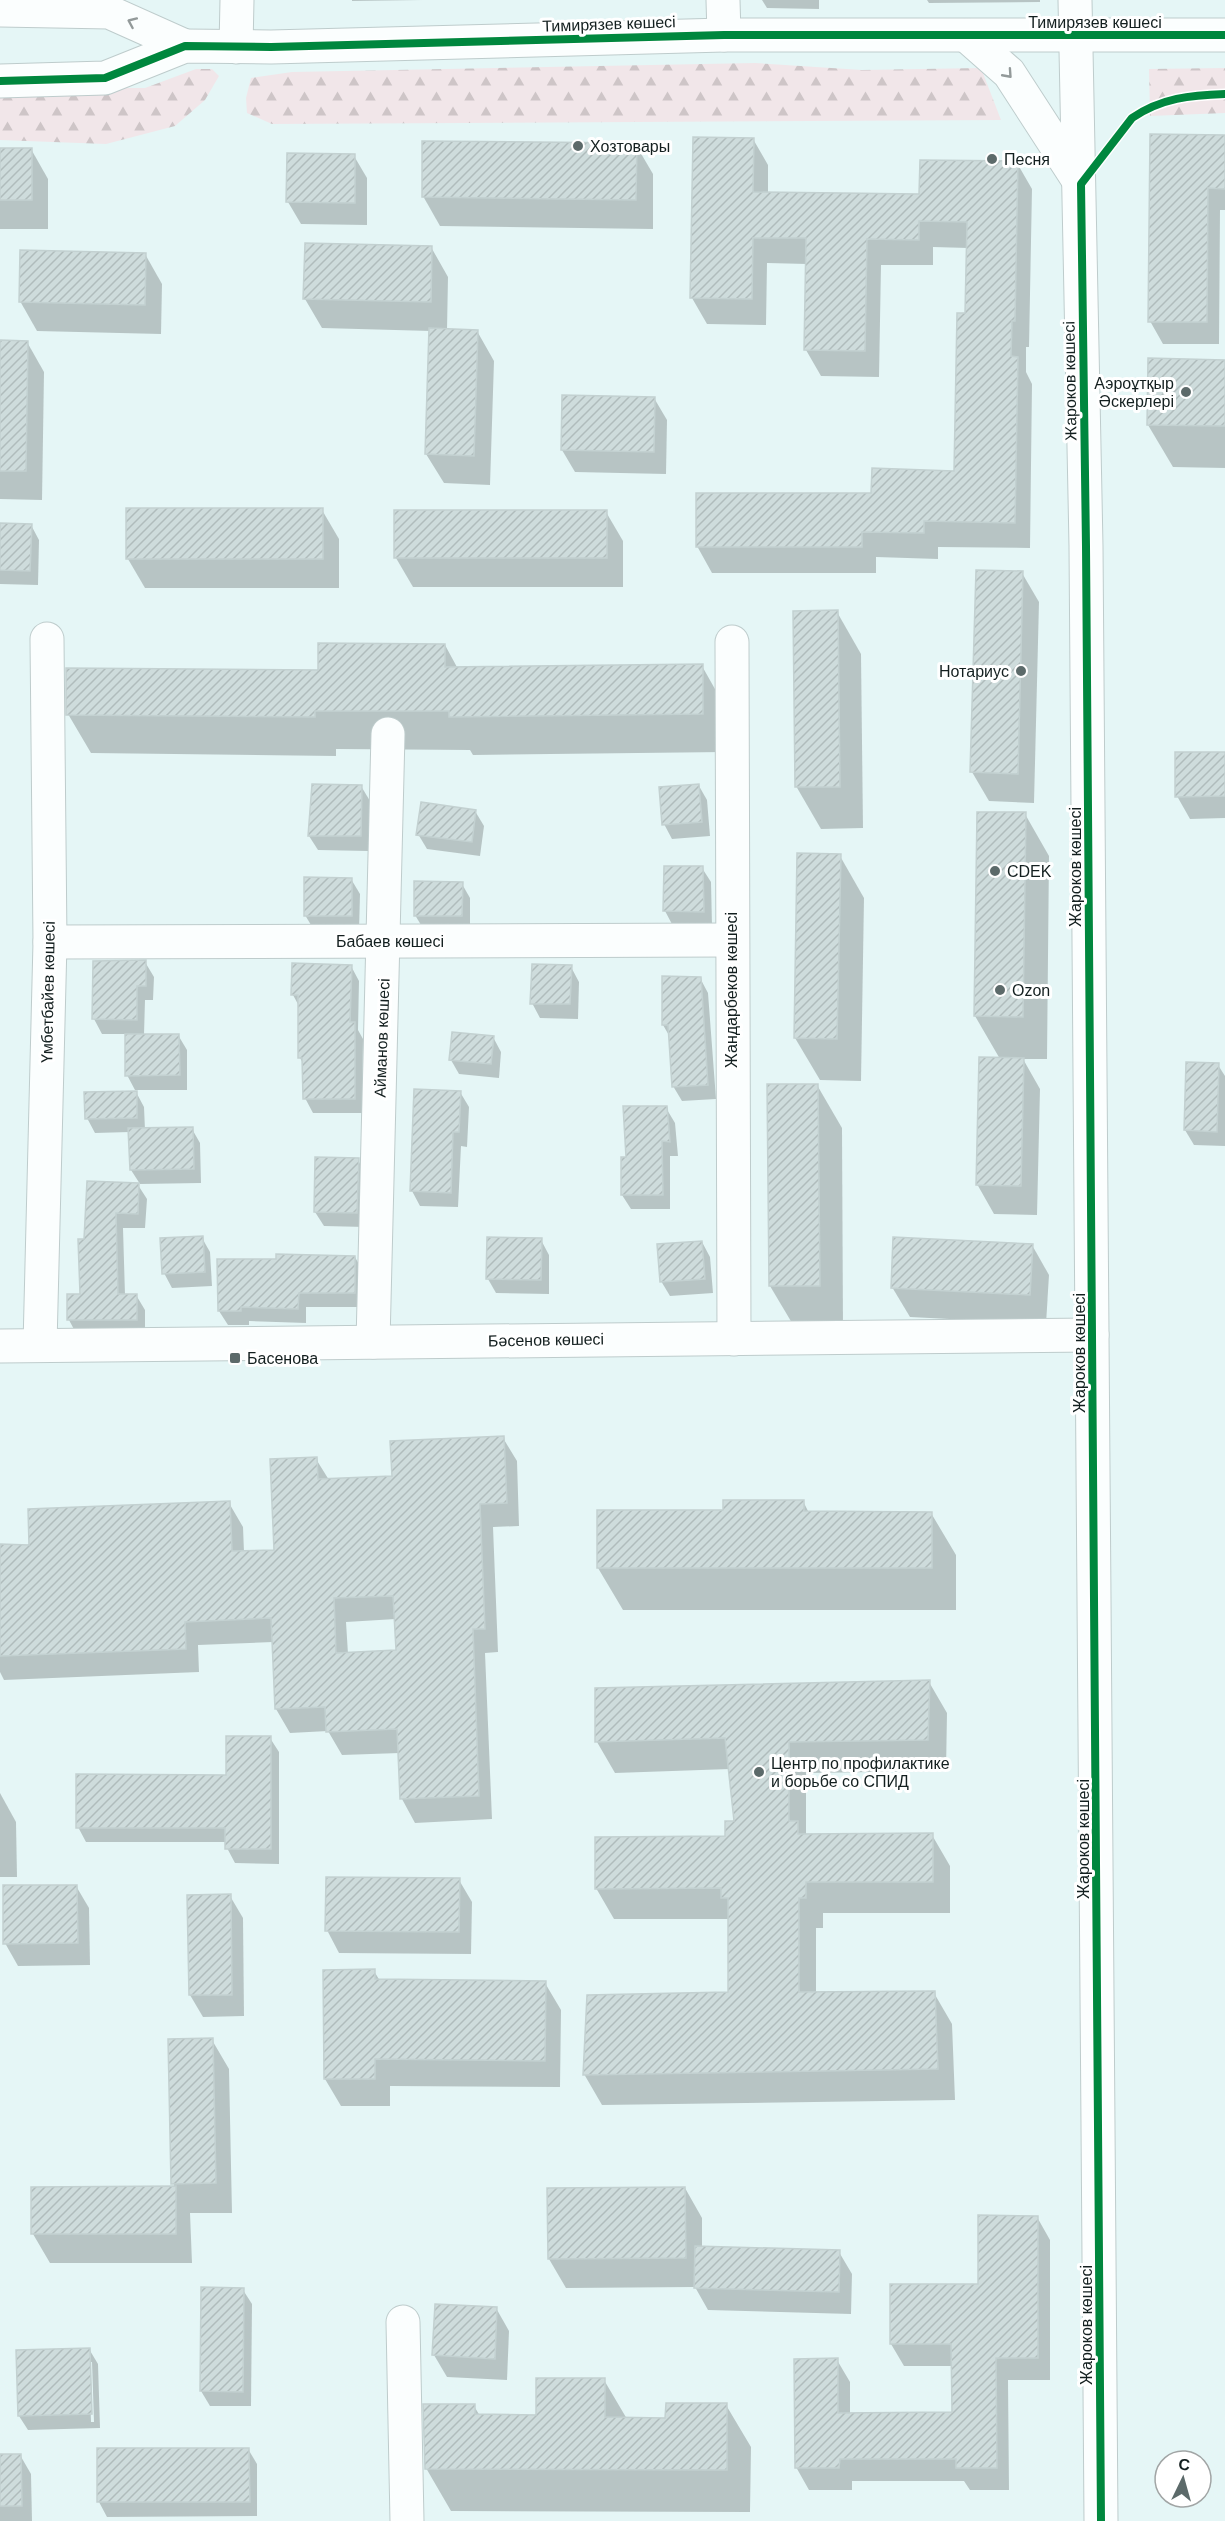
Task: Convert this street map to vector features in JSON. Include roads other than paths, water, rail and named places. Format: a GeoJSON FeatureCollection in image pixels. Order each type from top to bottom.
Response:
{"type":"FeatureCollection","features":[{"type":"Feature","properties":{"kind":"street"},"geometry":{"type":"LineString","coordinates":[[236,47],[237,0]]}},
{"type":"Feature","properties":{"kind":"street"},"geometry":{"type":"LineString","coordinates":[[723,0],[724,35]]}},
{"type":"Feature","properties":{"kind":"street","name":"Жароков көшесі"},"geometry":{"type":"LineString","coordinates":[[1075,0],[1076,143],[1081,184],[1087,558],[1101,2521]]}},
{"type":"Feature","properties":{"kind":"street","name":"Тимирязев көшесі"},"geometry":{"type":"LineString","coordinates":[[0,10],[109,12],[185,46]]}},
{"type":"Feature","properties":{"kind":"street","name":"Тимирязев көшесі"},"geometry":{"type":"LineString","coordinates":[[0,81],[105,78],[185,46],[236,47],[724,35],[1225,35]]}},
{"type":"Feature","properties":{"kind":"street"},"geometry":{"type":"LineString","coordinates":[[967,36],[1009,74],[1081,184]]}},
{"type":"Feature","properties":{"kind":"street","name":"Үмбетбайев көшесі"},"geometry":{"type":"LineString","coordinates":[[40,1345],[50,942],[47,639]]}},
{"type":"Feature","properties":{"kind":"street","name":"Жандарбеков көшесі"},"geometry":{"type":"LineString","coordinates":[[732,642],[731,940],[734,1339]]}},
{"type":"Feature","properties":{"kind":"street","name":"Айманов көшесі"},"geometry":{"type":"LineString","coordinates":[[373,1342],[385,941],[388,734]]}},
{"type":"Feature","properties":{"kind":"street","name":"Бабаев көшесі"},"geometry":{"type":"LineString","coordinates":[[50,942],[731,940]]}},
{"type":"Feature","properties":{"kind":"street","name":"Бәсенов көшесі"},"geometry":{"type":"LineString","coordinates":[[0,1346],[1092,1335]]}},
{"type":"Feature","properties":{"kind":"street"},"geometry":{"type":"LineString","coordinates":[[404,2322],[407,2521]]}},
{"type":"Feature","properties":{"kind":"place","name":"Хозтовары"},"geometry":{"type":"Point","coordinates":[578,146]}},
{"type":"Feature","properties":{"kind":"place","name":"Песня"},"geometry":{"type":"Point","coordinates":[992,159]}},
{"type":"Feature","properties":{"kind":"place","name":"Аэроұтқыр Әскерлері"},"geometry":{"type":"Point","coordinates":[1186,392]}},
{"type":"Feature","properties":{"kind":"place","name":"Нотариуc"},"geometry":{"type":"Point","coordinates":[1021,671]}},
{"type":"Feature","properties":{"kind":"place","name":"CDEK"},"geometry":{"type":"Point","coordinates":[995,871]}},
{"type":"Feature","properties":{"kind":"place","name":"Ozon"},"geometry":{"type":"Point","coordinates":[1000,990]}},
{"type":"Feature","properties":{"kind":"place","name":"Басенова"},"geometry":{"type":"Point","coordinates":[235,1358]}},
{"type":"Feature","properties":{"kind":"place","name":"Центр по профилактике и борьбе со СПИД"},"geometry":{"type":"Point","coordinates":[759,1772]}}]}
